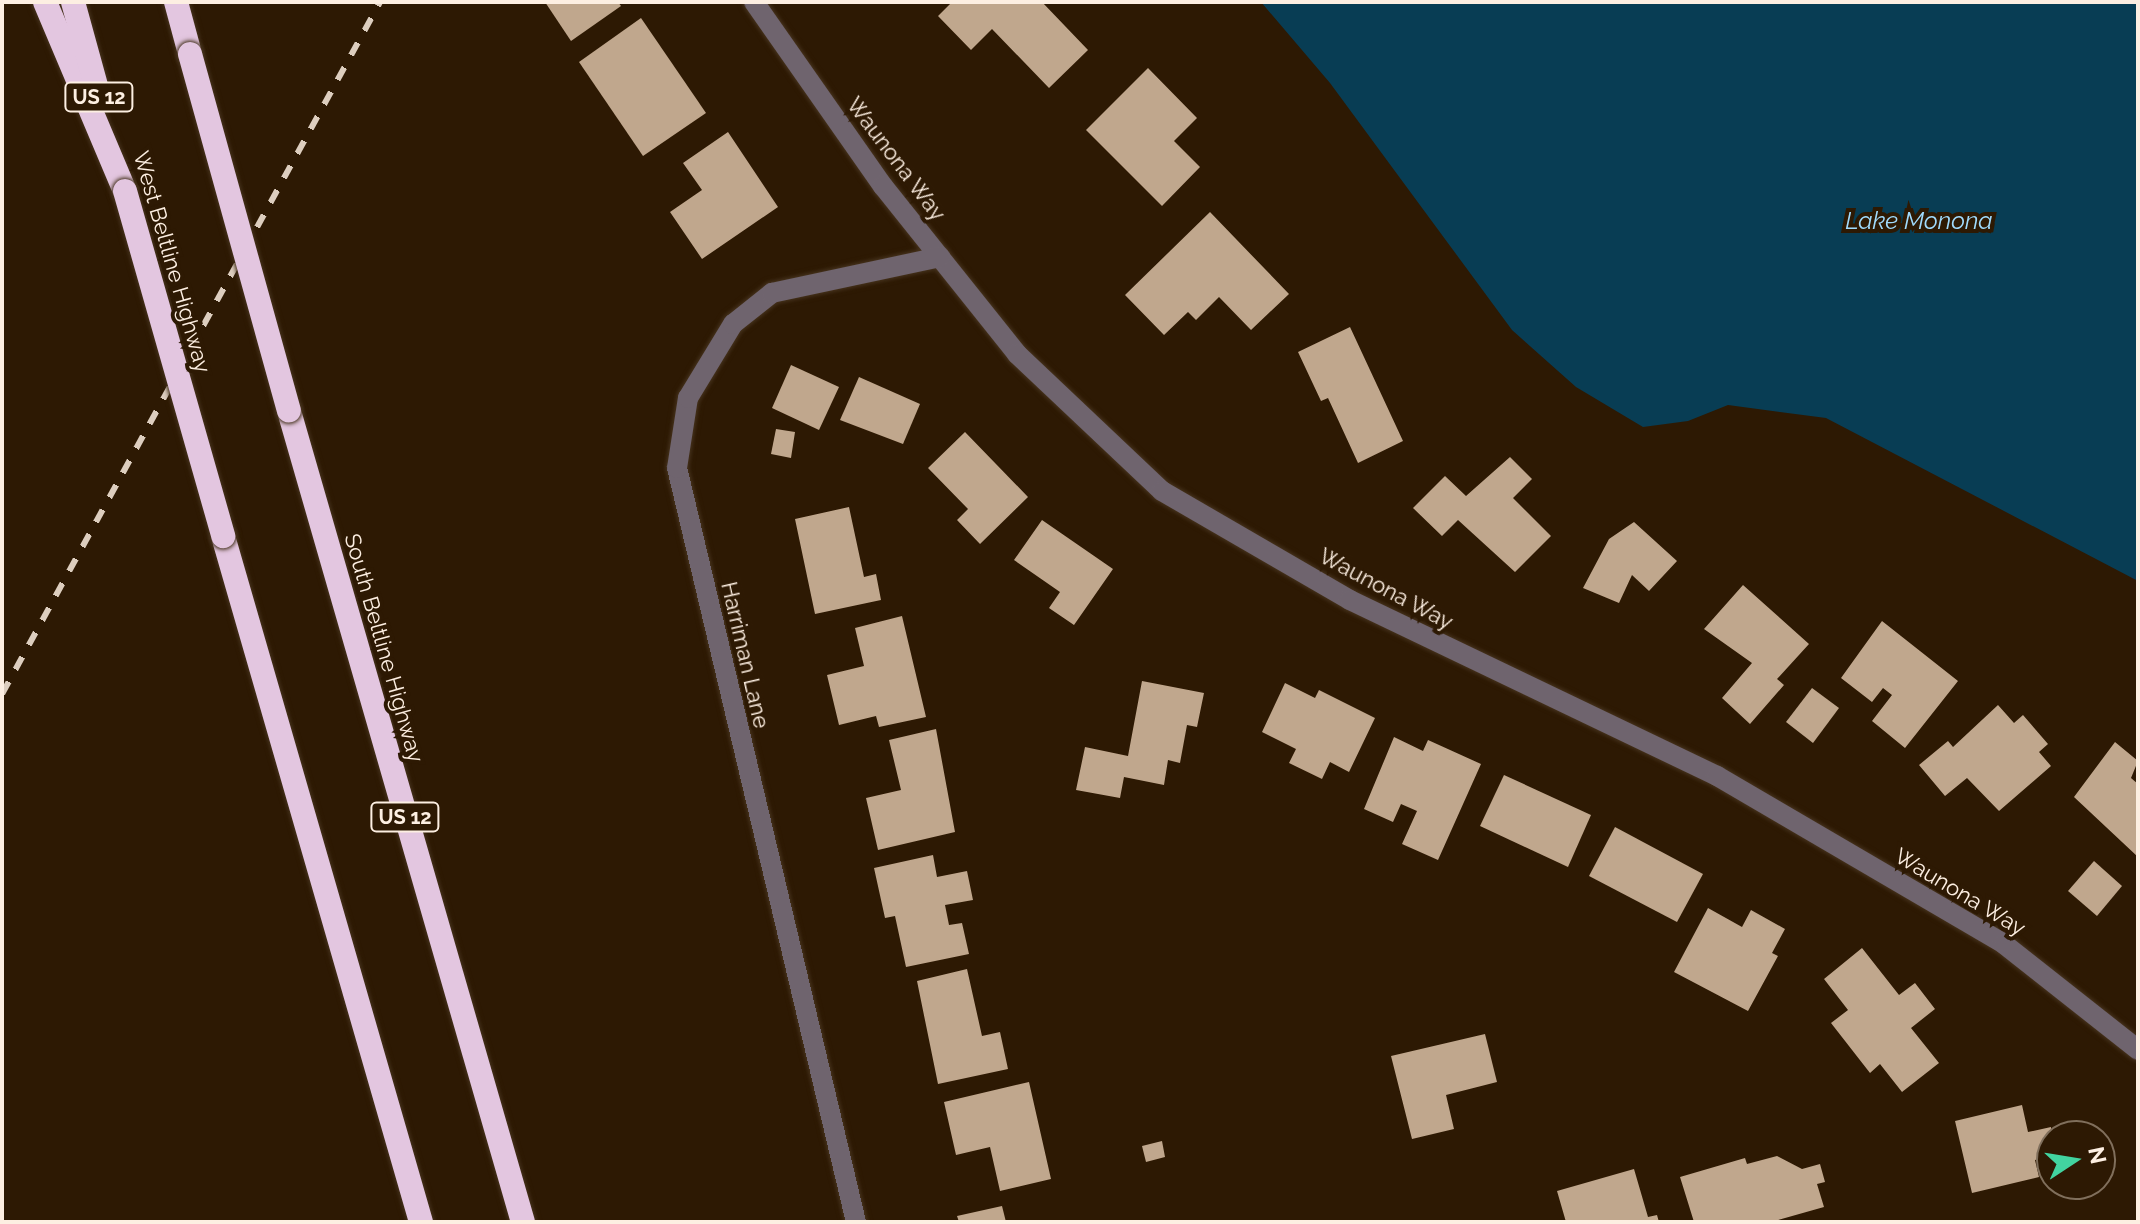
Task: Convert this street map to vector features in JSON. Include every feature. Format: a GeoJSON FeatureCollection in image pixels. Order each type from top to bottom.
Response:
{"type":"FeatureCollection","features":[{"type":"Feature","properties":{"kind":"highway"},"geometry":{"type":"LineString","coordinates":[[45,2],[125,191]]}},
{"type":"Feature","properties":{"kind":"highway","name":"West Beltline Highway"},"geometry":{"type":"LineString","coordinates":[[73,2],[421,1222]]}},
{"type":"Feature","properties":{"kind":"highway","name":"South Beltline Highway"},"geometry":{"type":"LineString","coordinates":[[176,2],[289,411],[523,1222]]}},
{"type":"Feature","properties":{"kind":"street","name":"Waunona Way"},"geometry":{"type":"LineString","coordinates":[[754,2],[883,186],[1017,354],[1162,491],[1350,600],[1717,776],[2004,944],[2138,1050]]}},
{"type":"Feature","properties":{"kind":"street","name":"Harriman Lane"},"geometry":{"type":"LineString","coordinates":[[856,1222],[677,468],[688,398],[733,324],[772,293],[940,257]]}},
{"type":"Feature","properties":{"kind":"water","name":"Lake Monona"},"geometry":{"type":"Polygon","coordinates":[[[1261,2],[2138,2],[2138,581],[1826,418],[1728,405],[1688,421],[1643,427],[1576,387],[1512,330],[1330,83],[1261,2]]]}},
{"type":"Feature","properties":{"kind":"building"},"geometry":{"type":"Polygon","coordinates":[[[545,2],[618,2],[621,6],[571,41],[545,2]]]}},
{"type":"Feature","properties":{"kind":"building"},"geometry":{"type":"Polygon","coordinates":[[[952,2],[1042,2],[1088,50],[1049,88],[992,29],[971,50],[938,16],[952,2]]]}},
{"type":"Feature","properties":{"kind":"building"},"geometry":{"type":"Polygon","coordinates":[[[641,18],[706,113],[643,156],[579,62],[641,18]]]}},
{"type":"Feature","properties":{"kind":"building"},"geometry":{"type":"Polygon","coordinates":[[[1148,68],[1197,118],[1174,141],[1200,167],[1162,206],[1086,130],[1148,68]]]}},
{"type":"Feature","properties":{"kind":"building"},"geometry":{"type":"Polygon","coordinates":[[[728,132],[778,207],[702,259],[670,212],[702,190],[683,163],[728,132]]]}},
{"type":"Feature","properties":{"kind":"building"},"geometry":{"type":"Polygon","coordinates":[[[1210,212],[1289,294],[1251,330],[1219,297],[1196,320],[1188,312],[1164,335],[1125,295],[1210,212]]]}},
{"type":"Feature","properties":{"kind":"building"},"geometry":{"type":"Polygon","coordinates":[[[1350,327],[1403,441],[1358,463],[1328,398],[1321,401],[1298,352],[1350,327]]]}},
{"type":"Feature","properties":{"kind":"building"},"geometry":{"type":"Polygon","coordinates":[[[791,365],[839,387],[819,430],[772,408],[791,365]]]}},
{"type":"Feature","properties":{"kind":"building"},"geometry":{"type":"Polygon","coordinates":[[[859,377],[920,404],[903,444],[840,420],[859,377]]]}},
{"type":"Feature","properties":{"kind":"building"},"geometry":{"type":"Polygon","coordinates":[[[776,429],[795,432],[791,458],[771,454],[776,429]]]}},
{"type":"Feature","properties":{"kind":"building"},"geometry":{"type":"Polygon","coordinates":[[[965,432],[1028,497],[980,544],[957,520],[968,509],[928,468],[965,432]]]}},
{"type":"Feature","properties":{"kind":"building"},"geometry":{"type":"Polygon","coordinates":[[[1510,457],[1532,479],[1513,498],[1551,536],[1515,572],[1458,520],[1442,536],[1413,508],[1445,476],[1466,496],[1510,457]]]}},
{"type":"Feature","properties":{"kind":"building"},"geometry":{"type":"Polygon","coordinates":[[[849,507],[864,577],[876,574],[881,600],[815,614],[795,519],[849,507]]]}},
{"type":"Feature","properties":{"kind":"building"},"geometry":{"type":"Polygon","coordinates":[[[1042,520],[1113,569],[1074,625],[1049,608],[1060,592],[1014,560],[1042,520]]]}},
{"type":"Feature","properties":{"kind":"building"},"geometry":{"type":"Polygon","coordinates":[[[1634,522],[1677,561],[1649,591],[1632,575],[1619,603],[1583,588],[1609,539],[1634,522]]]}},
{"type":"Feature","properties":{"kind":"building"},"geometry":{"type":"Polygon","coordinates":[[[1743,585],[1809,644],[1777,679],[1784,685],[1750,724],[1722,698],[1752,663],[1704,629],[1743,585]]]}},
{"type":"Feature","properties":{"kind":"building"},"geometry":{"type":"Polygon","coordinates":[[[902,616],[926,717],[879,727],[876,716],[839,725],[827,675],[864,666],[855,628],[902,616]]]}},
{"type":"Feature","properties":{"kind":"building"},"geometry":{"type":"Polygon","coordinates":[[[1882,621],[1958,681],[1905,748],[1872,721],[1892,695],[1883,688],[1872,702],[1841,678],[1882,621]]]}},
{"type":"Feature","properties":{"kind":"building"},"geometry":{"type":"Polygon","coordinates":[[[1142,681],[1204,693],[1197,727],[1187,725],[1180,763],[1168,760],[1164,785],[1124,777],[1120,798],[1076,790],[1085,747],[1128,756],[1142,681]]]}},
{"type":"Feature","properties":{"kind":"building"},"geometry":{"type":"Polygon","coordinates":[[[1285,683],[1315,698],[1319,690],[1375,718],[1349,772],[1330,762],[1322,779],[1289,763],[1296,749],[1262,732],[1285,683]]]}},
{"type":"Feature","properties":{"kind":"building"},"geometry":{"type":"Polygon","coordinates":[[[1812,688],[1839,708],[1813,743],[1786,722],[1812,688]]]}},
{"type":"Feature","properties":{"kind":"building"},"geometry":{"type":"Polygon","coordinates":[[[1998,705],[2014,723],[2023,715],[2048,744],[2039,752],[2051,766],[1999,811],[1967,778],[1945,796],[1919,765],[1948,741],[1953,747],[1998,705]]]}},
{"type":"Feature","properties":{"kind":"building"},"geometry":{"type":"Polygon","coordinates":[[[936,729],[955,832],[878,850],[866,798],[901,790],[889,740],[936,729]]]}},
{"type":"Feature","properties":{"kind":"building"},"geometry":{"type":"Polygon","coordinates":[[[1394,737],[1423,751],[1428,740],[1481,764],[1438,860],[1402,844],[1417,811],[1401,804],[1393,822],[1364,809],[1394,737]]]}},
{"type":"Feature","properties":{"kind":"building"},"geometry":{"type":"Polygon","coordinates":[[[2115,742],[2138,761],[2131,778],[2138,784],[2138,857],[2074,797],[2115,742]]]}},
{"type":"Feature","properties":{"kind":"building"},"geometry":{"type":"Polygon","coordinates":[[[1504,775],[1591,815],[1568,867],[1480,826],[1504,775]]]}},
{"type":"Feature","properties":{"kind":"building"},"geometry":{"type":"Polygon","coordinates":[[[1615,827],[1703,874],[1677,922],[1589,876],[1615,827]]]}},
{"type":"Feature","properties":{"kind":"building"},"geometry":{"type":"Polygon","coordinates":[[[933,855],[937,877],[967,871],[973,900],[945,905],[949,925],[962,923],[969,954],[906,967],[895,916],[885,918],[874,868],[933,855]]]}},
{"type":"Feature","properties":{"kind":"building"},"geometry":{"type":"Polygon","coordinates":[[[2094,861],[2122,886],[2097,916],[2068,891],[2094,861]]]}},
{"type":"Feature","properties":{"kind":"building"},"geometry":{"type":"Polygon","coordinates":[[[1708,908],[1742,927],[1751,910],[1785,929],[1772,953],[1778,956],[1748,1011],[1674,972],[1708,908]]]}},
{"type":"Feature","properties":{"kind":"building"},"geometry":{"type":"Polygon","coordinates":[[[1862,948],[1899,995],[1915,983],[1935,1009],[1911,1028],[1939,1063],[1902,1092],[1880,1064],[1870,1073],[1831,1023],[1848,1010],[1824,979],[1862,948]]]}},
{"type":"Feature","properties":{"kind":"building"},"geometry":{"type":"Polygon","coordinates":[[[967,969],[982,1036],[1000,1032],[1008,1069],[938,1084],[917,981],[967,969]]]}},
{"type":"Feature","properties":{"kind":"building"},"geometry":{"type":"Polygon","coordinates":[[[1485,1034],[1497,1082],[1446,1095],[1454,1129],[1412,1139],[1391,1056],[1485,1034]]]}},
{"type":"Feature","properties":{"kind":"building"},"geometry":{"type":"Polygon","coordinates":[[[1029,1082],[1051,1179],[1000,1191],[990,1147],[956,1155],[944,1102],[1029,1082]]]}},
{"type":"Feature","properties":{"kind":"building"},"geometry":{"type":"Polygon","coordinates":[[[2022,1105],[2028,1132],[2036,1130],[2036,1178],[1972,1193],[1955,1121],[2022,1105]]]}},
{"type":"Feature","properties":{"kind":"building"},"geometry":{"type":"Polygon","coordinates":[[[1162,1141],[1165,1157],[1146,1162],[1142,1146],[1162,1141]]]}},
{"type":"Feature","properties":{"kind":"building"},"geometry":{"type":"Polygon","coordinates":[[[1777,1156],[1802,1169],[1820,1164],[1825,1182],[1817,1184],[1824,1207],[1771,1222],[1694,1222],[1680,1177],[1745,1158],[1747,1164],[1777,1156]]]}},
{"type":"Feature","properties":{"kind":"building"},"geometry":{"type":"Polygon","coordinates":[[[1634,1169],[1648,1217],[1657,1215],[1659,1222],[1566,1222],[1557,1191],[1634,1169]]]}},
{"type":"Feature","properties":{"kind":"building"},"geometry":{"type":"Polygon","coordinates":[[[1002,1206],[1006,1222],[959,1222],[957,1216],[1002,1206]]]}},
{"type":"Feature","properties":{"kind":"railway"},"geometry":{"type":"LineString","coordinates":[[2,694],[380,2]]}}]}
